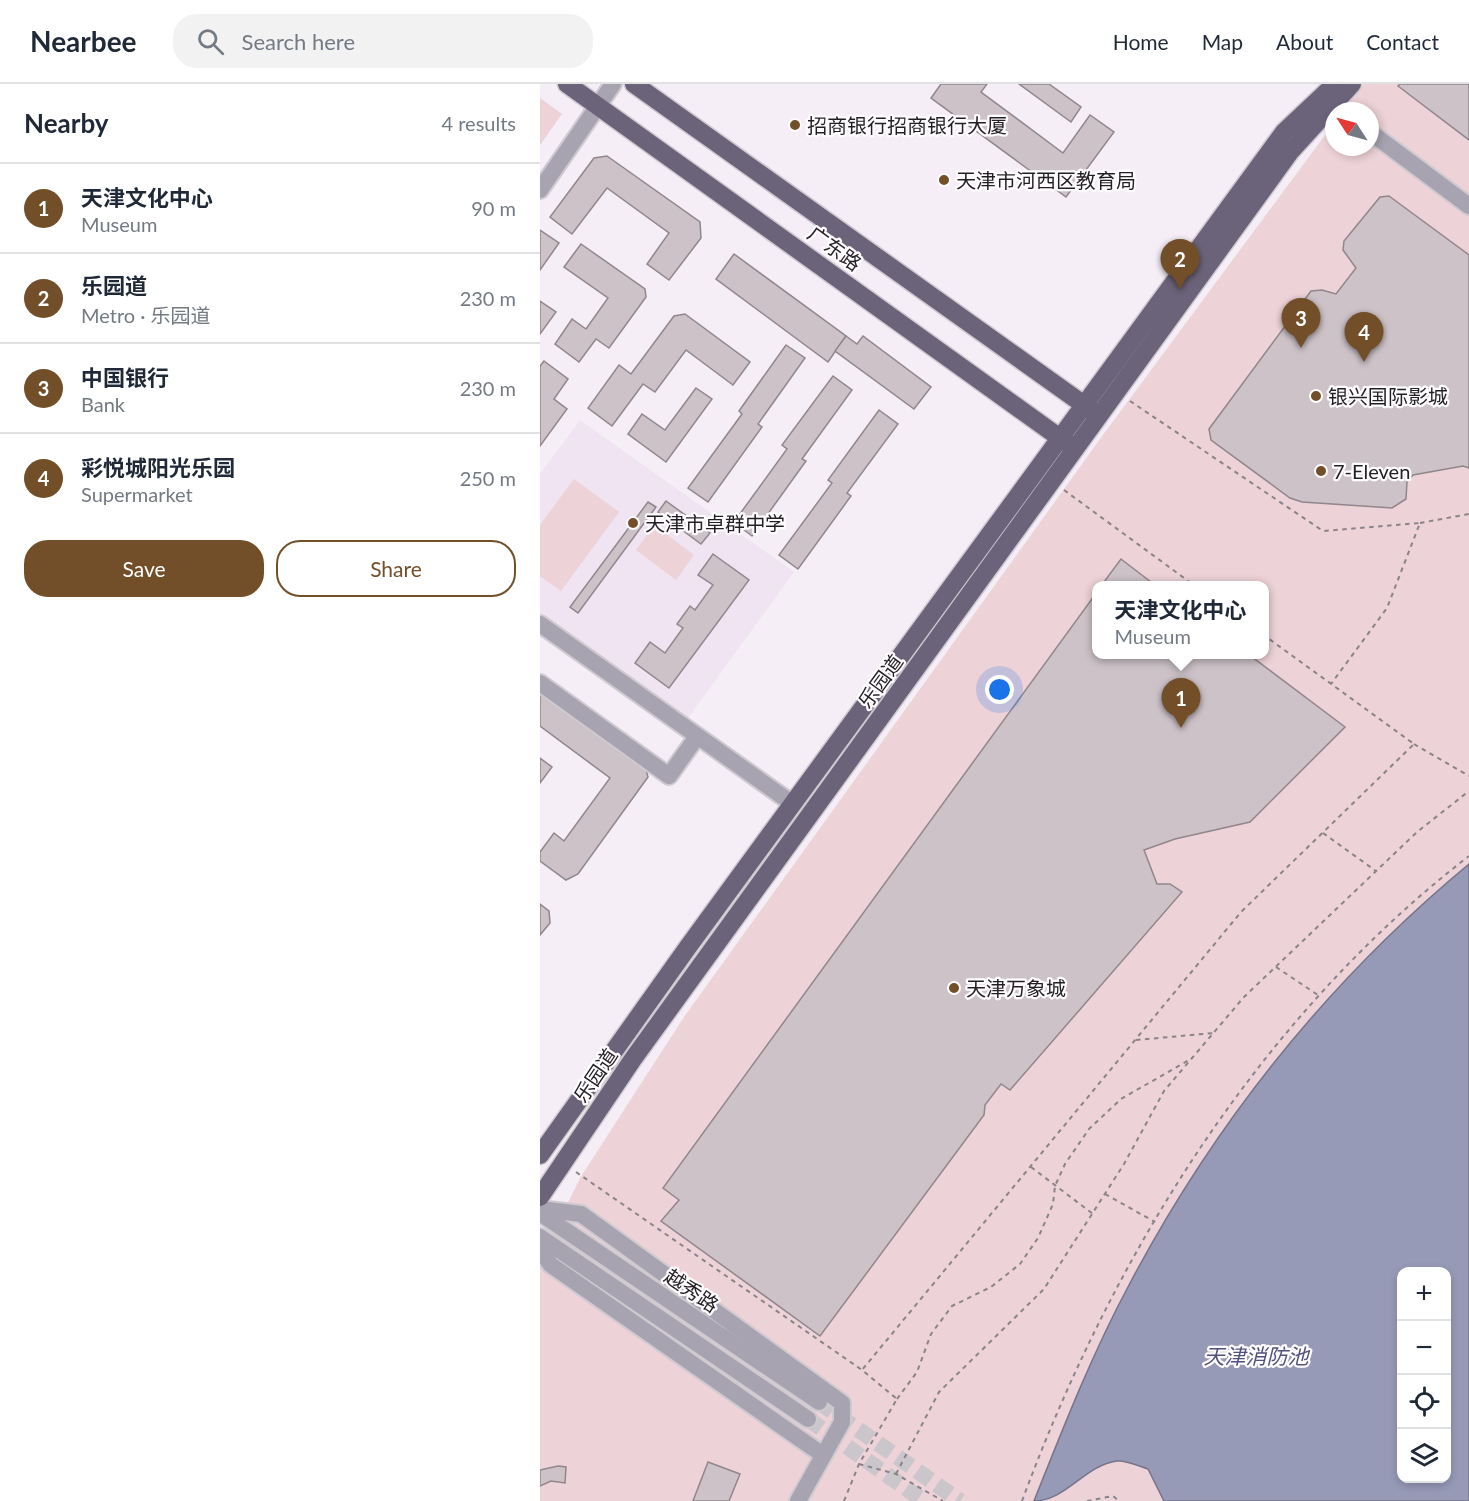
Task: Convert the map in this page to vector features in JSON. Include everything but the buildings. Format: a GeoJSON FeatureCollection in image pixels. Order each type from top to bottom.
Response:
{"type":"FeatureCollection","features":[{"type":"Feature","properties":{"kind":"main road","name":"广东路"},"geometry":{"type":"LineString","coordinates":[[567,84],[1076,450]]}},
{"type":"Feature","properties":{"kind":"main road","name":"广东路"},"geometry":{"type":"LineString","coordinates":[[634,84],[1101,417]]}},
{"type":"Feature","properties":{"kind":"main road","name":"乐园道"},"geometry":{"type":"LineString","coordinates":[[540,1155],[1059,438],[1284,132],[1335,84]]}},
{"type":"Feature","properties":{"kind":"main road","name":"乐园道"},"geometry":{"type":"LineString","coordinates":[[1342,102],[1352,84]]}},
{"type":"Feature","properties":{"kind":"main road","name":"乐园道"},"geometry":{"type":"LineString","coordinates":[[540,1197],[633,1059],[1101,417],[1290,152],[1302,136],[1325,118]]}},
{"type":"Feature","properties":{"kind":"main road"},"geometry":{"type":"LineString","coordinates":[[793,804],[809,816]]}},
{"type":"Feature","properties":{"kind":"street"},"geometry":{"type":"LineString","coordinates":[[540,190],[595,104],[604,84]]}},
{"type":"Feature","properties":{"kind":"street"},"geometry":{"type":"LineString","coordinates":[[540,172],[613,84]]}},
{"type":"Feature","properties":{"kind":"street"},"geometry":{"type":"LineString","coordinates":[[1379,139],[1469,206]]}},
{"type":"Feature","properties":{"kind":"street"},"geometry":{"type":"LineString","coordinates":[[540,624],[696,738],[793,804]]}},
{"type":"Feature","properties":{"kind":"street"},"geometry":{"type":"LineString","coordinates":[[540,682],[669,776],[696,738]]}},
{"type":"Feature","properties":{"kind":"street"},"geometry":{"type":"LineString","coordinates":[[540,1211],[581,1214],[842,1403],[842,1422],[791,1501]]}},
{"type":"Feature","properties":{"kind":"street","name":"越秀路"},"geometry":{"type":"LineString","coordinates":[[540,1211],[819,1402]]}},
{"type":"Feature","properties":{"kind":"street"},"geometry":{"type":"LineString","coordinates":[[540,1237],[808,1419]]}},
{"type":"Feature","properties":{"kind":"street"},"geometry":{"type":"LineString","coordinates":[[540,1250],[551,1265],[822,1455]]}},
{"type":"Feature","properties":{"kind":"street"},"geometry":{"type":"LineString","coordinates":[[798,1501],[822,1455]]}},
{"type":"Feature","properties":{"kind":"path"},"geometry":{"type":"LineString","coordinates":[[1118,392],[1323,531],[1420,523],[1469,514]]}},
{"type":"Feature","properties":{"kind":"path"},"geometry":{"type":"LineString","coordinates":[[1053,481],[1190,581]]}},
{"type":"Feature","properties":{"kind":"path"},"geometry":{"type":"LineString","coordinates":[[1331,684],[1387,608],[1420,523]]}},
{"type":"Feature","properties":{"kind":"path"},"geometry":{"type":"LineString","coordinates":[[1269,639],[1414,744],[1469,776]]}},
{"type":"Feature","properties":{"kind":"path"},"geometry":{"type":"LineString","coordinates":[[862,1370],[1241,912],[1414,744]]}},
{"type":"Feature","properties":{"kind":"path"},"geometry":{"type":"LineString","coordinates":[[896,1474],[939,1392],[1044,1289],[1105,1194],[1164,1091],[1244,997],[1417,832],[1469,791]]}},
{"type":"Feature","properties":{"kind":"path"},"geometry":{"type":"LineString","coordinates":[[1323,833],[1376,871]]}},
{"type":"Feature","properties":{"kind":"path"},"geometry":{"type":"LineString","coordinates":[[1022,1501],[1076,1370],[1110,1301],[1155,1222],[1217,1122],[1318,995],[1372,940],[1469,856]]}},
{"type":"Feature","properties":{"kind":"path"},"geometry":{"type":"LineString","coordinates":[[1276,967],[1318,995]]}},
{"type":"Feature","properties":{"kind":"path"},"geometry":{"type":"LineString","coordinates":[[1136,1040],[1214,1033]]}},
{"type":"Feature","properties":{"kind":"path"},"geometry":{"type":"LineString","coordinates":[[844,1501],[859,1464],[897,1399],[917,1372],[931,1334],[952,1306],[991,1287],[1020,1263],[1038,1238],[1053,1204],[1055,1186],[1065,1164],[1089,1129],[1121,1099],[1192,1059]]}},
{"type":"Feature","properties":{"kind":"path"},"geometry":{"type":"LineString","coordinates":[[563,1163],[862,1370],[897,1399]]}},
{"type":"Feature","properties":{"kind":"path"},"geometry":{"type":"LineString","coordinates":[[1031,1167],[1092,1214]]}},
{"type":"Feature","properties":{"kind":"path"},"geometry":{"type":"LineString","coordinates":[[1105,1194],[1155,1222]]}},
{"type":"Feature","properties":{"kind":"path"},"geometry":{"type":"LineString","coordinates":[[859,1464],[896,1474],[943,1501]]}},
{"type":"Feature","properties":{"kind":"path"},"geometry":{"type":"LineString","coordinates":[[1088,1501],[1113,1496],[1119,1501]]}},
{"type":"Feature","properties":{"kind":"shaded area"},"geometry":{"type":"Polygon","coordinates":[[[1363,84],[1469,84],[1469,1501],[540,1501],[540,1260],[580,1178],[684,1017],[1100,439],[1325,135],[1325,156],[1379,156],[1379,102],[1350,102],[1363,84]]]}},
{"type":"Feature","properties":{"kind":"shaded area"},"geometry":{"type":"Polygon","coordinates":[[[540,98],[562,114],[540,145],[540,98]]]}},
{"type":"Feature","properties":{"kind":"shaded area","name":"天津市卓群中学"},"geometry":{"type":"Polygon","coordinates":[[[580,420],[794,572],[685,722],[540,616],[540,474],[580,420]]]}},
{"type":"Feature","properties":{"kind":"shaded area"},"geometry":{"type":"Polygon","coordinates":[[[574,479],[619,512],[561,591],[540,576],[540,525],[574,479]]]}},
{"type":"Feature","properties":{"kind":"shaded area"},"geometry":{"type":"Polygon","coordinates":[[[654,525],[694,555],[676,580],[636,550],[654,525]]]}},
{"type":"Feature","properties":{"kind":"water","name":"天津消防池"},"geometry":{"type":"Polygon","coordinates":[[[1469,864],[1469,1501],[1164,1501],[1148,1469],[1117,1461],[1095,1469],[1056,1495],[1034,1501],[1078,1392],[1115,1311],[1162,1225],[1198,1168],[1278,1058],[1368,957],[1417,909],[1469,864]]]}},
{"type":"Feature","properties":{"kind":"tunnel"},"geometry":{"type":"LineString","coordinates":[[819,1402],[960,1501]]}},
{"type":"Feature","properties":{"kind":"tunnel"},"geometry":{"type":"LineString","coordinates":[[808,1419],[924,1501]]}},
{"type":"Feature","properties":{"kind":"place","name":"招商银行招商银行大厦"},"geometry":{"type":"Point","coordinates":[795,125]}},
{"type":"Feature","properties":{"kind":"place","name":"天津市河西区教育局"},"geometry":{"type":"Point","coordinates":[944,180]}},
{"type":"Feature","properties":{"kind":"place","name":"乐园道"},"geometry":{"type":"Point","coordinates":[1180,289]}},
{"type":"Feature","properties":{"kind":"place","name":"中国银行"},"geometry":{"type":"Point","coordinates":[1301,348]}},
{"type":"Feature","properties":{"kind":"place","name":"彩悦城阳光乐园"},"geometry":{"type":"Point","coordinates":[1364,362]}},
{"type":"Feature","properties":{"kind":"place","name":"银兴国际影城"},"geometry":{"type":"Point","coordinates":[1316,396]}},
{"type":"Feature","properties":{"kind":"place","name":"7-Eleven"},"geometry":{"type":"Point","coordinates":[1321,471]}},
{"type":"Feature","properties":{"kind":"place","name":"天津市卓群中学"},"geometry":{"type":"Point","coordinates":[633,523]}},
{"type":"Feature","properties":{"kind":"place","name":"天津文化中心"},"geometry":{"type":"Point","coordinates":[1181,728]}},
{"type":"Feature","properties":{"kind":"place","name":"天津万象城"},"geometry":{"type":"Point","coordinates":[954,988]}}]}
